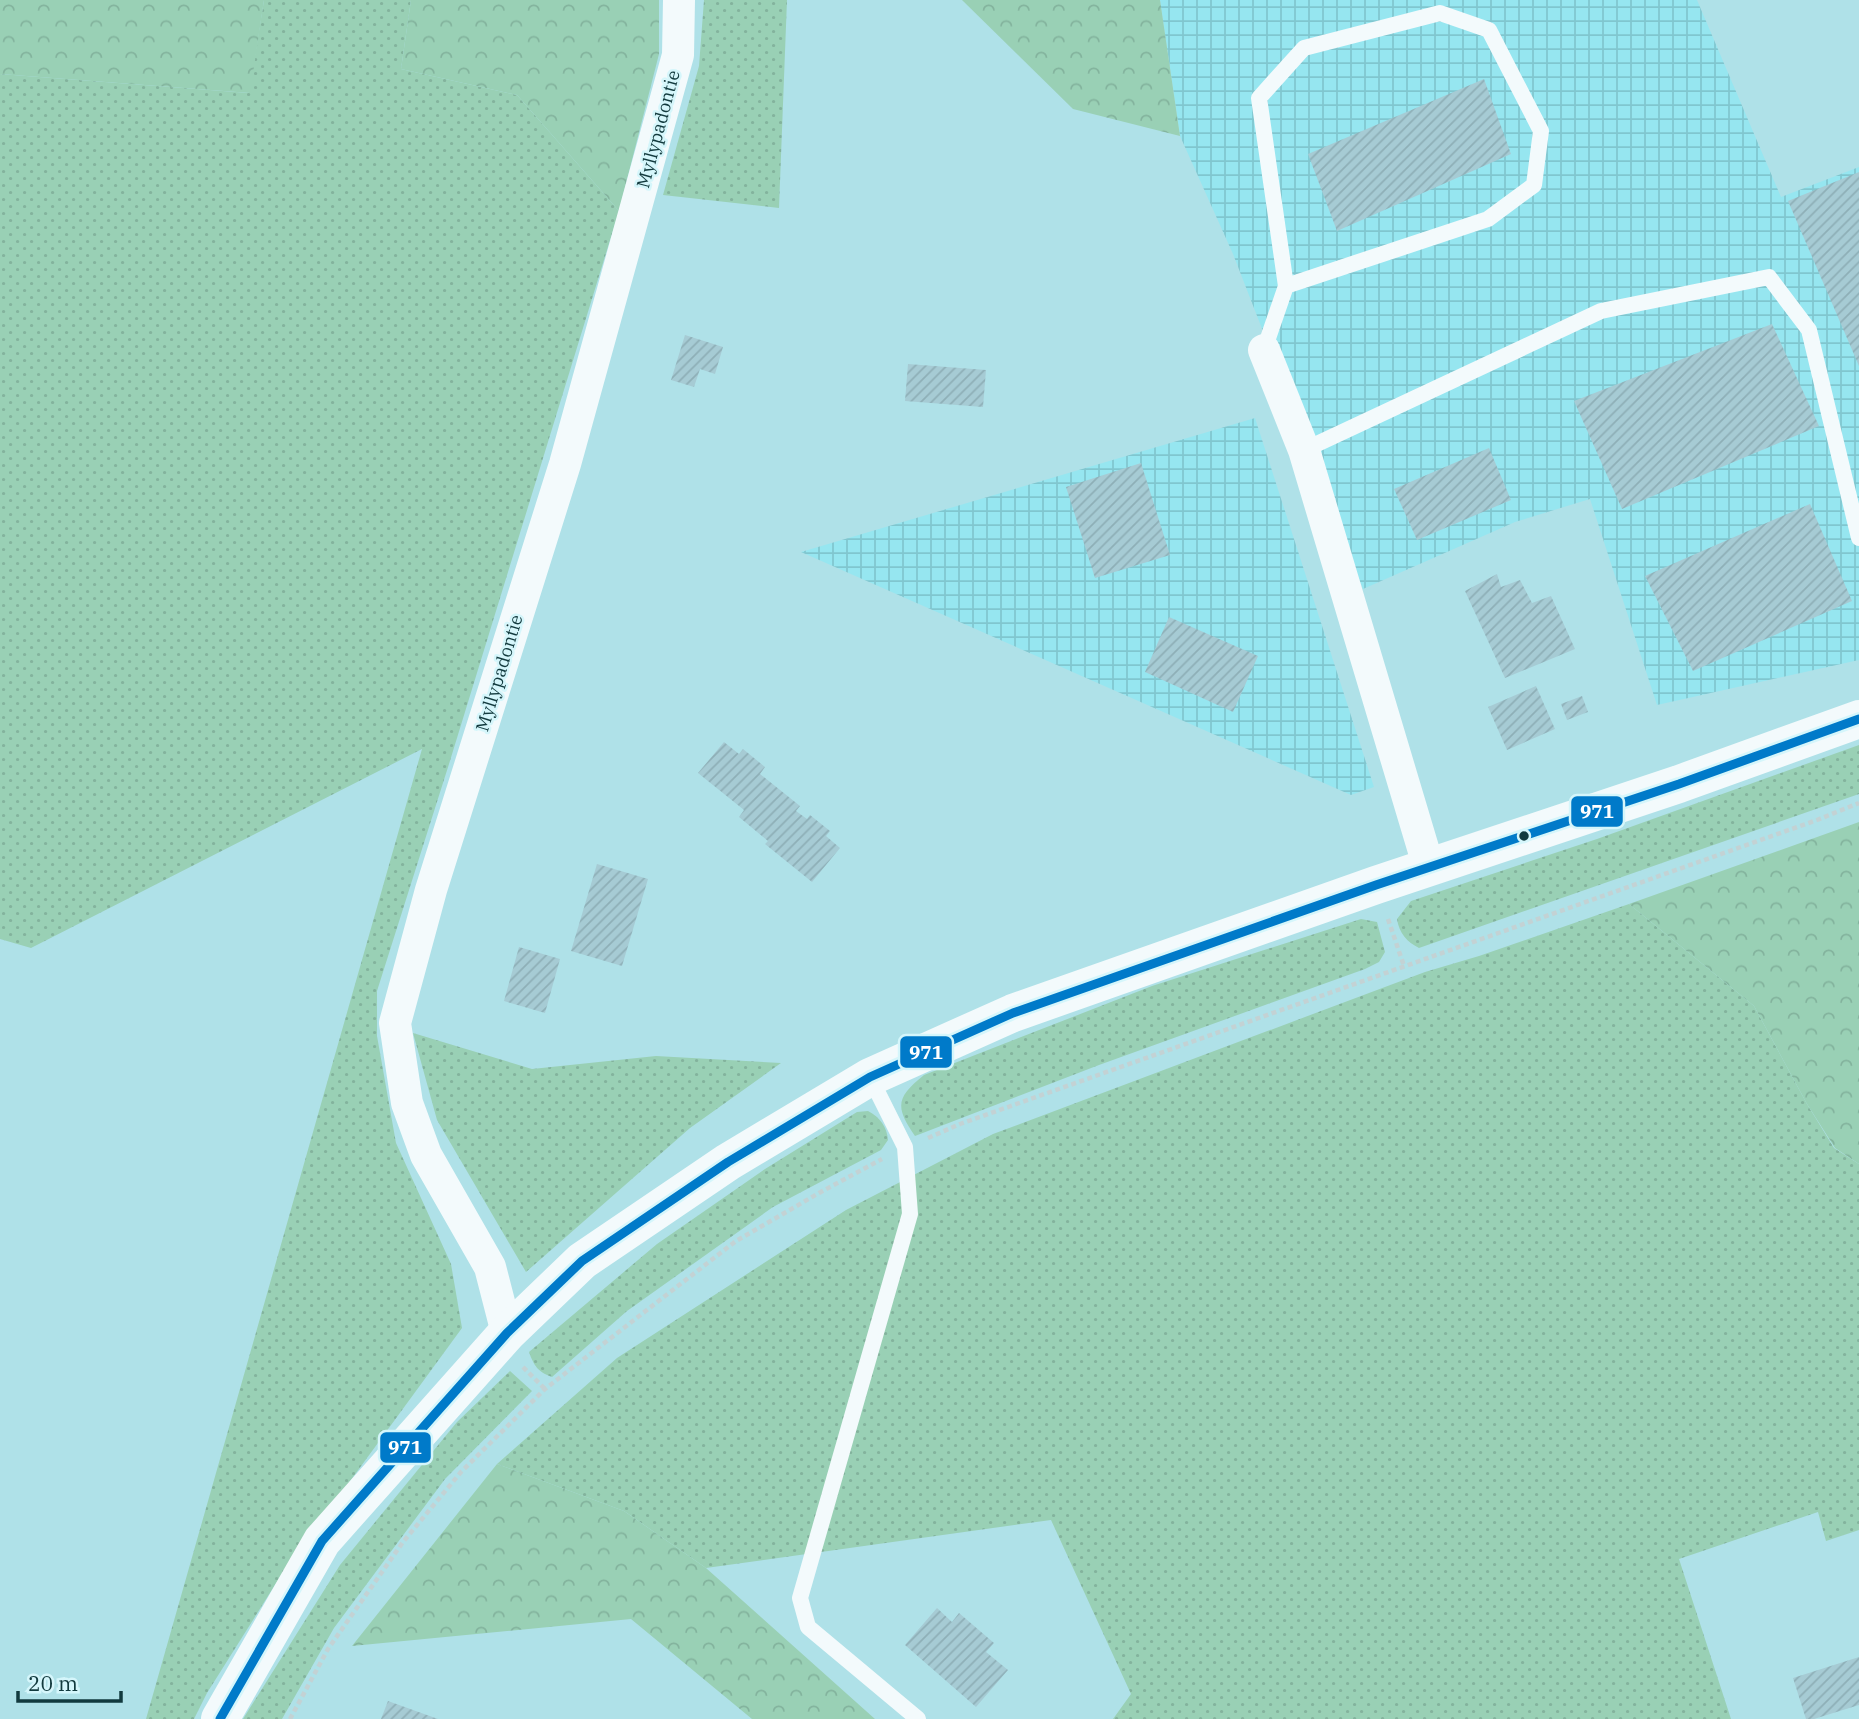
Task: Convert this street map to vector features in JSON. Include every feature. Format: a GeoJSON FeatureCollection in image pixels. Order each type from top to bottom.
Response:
{"type":"FeatureCollection","features":[{"type":"Feature","properties":{"kind":"main road"},"geometry":{"type":"LineString","coordinates":[[220,1719],[323,1541],[507,1334],[582,1261],[728,1162],[870,1077],[1013,1013],[1376,885],[1679,784],[1859,719]]}},
{"type":"Feature","properties":{"kind":"street","name":"Myllypadontie"},"geometry":{"type":"LineString","coordinates":[[507,1334],[490,1267],[426,1155],[407,1103],[395,1023],[431,890],[572,438],[678,55],[679,0]]}},
{"type":"Feature","properties":{"kind":"street"},"geometry":{"type":"LineString","coordinates":[[1264,351],[1304,450],[1429,868]]}},
{"type":"Feature","properties":{"kind":"lane"},"geometry":{"type":"LineString","coordinates":[[1264,351],[1286,285],[1259,97],[1304,48],[1440,13],[1489,30],[1541,131],[1534,185],[1488,219],[1286,285]]}},
{"type":"Feature","properties":{"kind":"lane"},"geometry":{"type":"LineString","coordinates":[[1304,450],[1601,311],[1769,277],[1809,330],[1859,538]]}},
{"type":"Feature","properties":{"kind":"lane"},"geometry":{"type":"LineString","coordinates":[[870,1077],[905,1147],[910,1214],[800,1598],[808,1627],[918,1719]]}},
{"type":"Feature","properties":{"kind":"path"},"geometry":{"type":"LineString","coordinates":[[290,1719],[328,1649],[403,1542],[461,1472],[545,1389],[736,1241],[905,1147],[973,1119],[1859,803]]}},
{"type":"Feature","properties":{"kind":"path"},"geometry":{"type":"LineString","coordinates":[[1376,885],[1404,966]]}},
{"type":"Feature","properties":{"kind":"shaded area"},"geometry":{"type":"Polygon","coordinates":[[[1160,0],[1697,0],[1781,197],[1859,167],[1859,660],[1657,705],[1590,499],[1515,522],[1363,589],[1233,254],[1180,136],[1160,0]]]}},
{"type":"Feature","properties":{"kind":"shaded area"},"geometry":{"type":"Polygon","coordinates":[[[1255,418],[1374,787],[1351,795],[801,552],[1255,418]]]}},
{"type":"Feature","properties":{"kind":"green space"},"geometry":{"type":"Polygon","coordinates":[[[0,0],[264,0],[250,93],[0,74],[0,0]]]}},
{"type":"Feature","properties":{"kind":"green space"},"geometry":{"type":"Polygon","coordinates":[[[264,0],[411,0],[401,69],[517,95],[619,211],[377,991],[377,1036],[396,1143],[451,1264],[462,1328],[280,1577],[207,1693],[194,1719],[146,1719],[422,749],[31,948],[0,939],[0,74],[249,93],[264,0]]]}},
{"type":"Feature","properties":{"kind":"green space"},"geometry":{"type":"Polygon","coordinates":[[[411,0],[659,0],[659,54],[619,211],[517,95],[401,69],[411,0]]]}},
{"type":"Feature","properties":{"kind":"green space"},"geometry":{"type":"Polygon","coordinates":[[[704,0],[787,0],[779,208],[663,195],[699,66],[704,0]]]}},
{"type":"Feature","properties":{"kind":"green space"},"geometry":{"type":"Polygon","coordinates":[[[962,0],[1160,0],[1180,136],[1073,109],[962,0]]]}},
{"type":"Feature","properties":{"kind":"green space"},"geometry":{"type":"Polygon","coordinates":[[[1859,745],[1859,794],[1419,948],[1407,940],[1400,929],[1397,919],[1411,901],[1597,839],[1859,745]]]}},
{"type":"Feature","properties":{"kind":"green space"},"geometry":{"type":"Polygon","coordinates":[[[1859,822],[1859,1164],[1835,1148],[1807,1104],[1754,1006],[1629,904],[1859,822]]]}},
{"type":"Feature","properties":{"kind":"green space"},"geometry":{"type":"Polygon","coordinates":[[[1629,904],[1754,1006],[1834,1148],[1859,1164],[1859,1530],[1826,1541],[1818,1512],[1679,1559],[1731,1719],[1113,1719],[1131,1694],[1051,1520],[706,1568],[624,1511],[497,1464],[617,1358],[846,1210],[993,1134],[1425,972],[1629,904]]]}},
{"type":"Feature","properties":{"kind":"green space"},"geometry":{"type":"Polygon","coordinates":[[[1361,919],[1377,922],[1385,952],[1379,962],[1365,969],[1099,1065],[915,1136],[908,1126],[902,1102],[908,1090],[924,1075],[1152,986],[1361,919]]]}},
{"type":"Feature","properties":{"kind":"green space"},"geometry":{"type":"Polygon","coordinates":[[[413,1033],[532,1069],[656,1056],[781,1063],[690,1128],[526,1272],[437,1120],[413,1033]]]}},
{"type":"Feature","properties":{"kind":"green space"},"geometry":{"type":"Polygon","coordinates":[[[868,1111],[879,1119],[886,1131],[888,1140],[881,1150],[773,1207],[627,1311],[552,1377],[537,1368],[529,1352],[657,1244],[765,1169],[857,1112],[868,1111]]]}},
{"type":"Feature","properties":{"kind":"green space"},"geometry":{"type":"Polygon","coordinates":[[[510,1371],[532,1391],[445,1479],[334,1628],[282,1719],[243,1719],[340,1565],[457,1422],[510,1371]]]}},
{"type":"Feature","properties":{"kind":"green space"},"geometry":{"type":"Polygon","coordinates":[[[497,1464],[624,1511],[706,1568],[875,1719],[752,1719],[631,1619],[352,1646],[497,1464]]]}},
{"type":"Feature","properties":{"kind":"building"},"geometry":{"type":"Polygon","coordinates":[[[1484,79],[1511,154],[1337,231],[1308,154],[1484,79]]]}},
{"type":"Feature","properties":{"kind":"building"},"geometry":{"type":"Polygon","coordinates":[[[1859,172],[1859,366],[1788,201],[1859,172]]]}},
{"type":"Feature","properties":{"kind":"building"},"geometry":{"type":"Polygon","coordinates":[[[1772,324],[1819,426],[1622,509],[1574,401],[1772,324]]]}},
{"type":"Feature","properties":{"kind":"building"},"geometry":{"type":"Polygon","coordinates":[[[685,335],[723,347],[715,374],[700,369],[694,387],[671,380],[685,335]]]}},
{"type":"Feature","properties":{"kind":"building"},"geometry":{"type":"Polygon","coordinates":[[[908,364],[986,370],[983,407],[905,401],[908,364]]]}},
{"type":"Feature","properties":{"kind":"building"},"geometry":{"type":"Polygon","coordinates":[[[1489,448],[1511,500],[1417,540],[1394,489],[1489,448]]]}},
{"type":"Feature","properties":{"kind":"building"},"geometry":{"type":"Polygon","coordinates":[[[1141,463],[1170,555],[1095,578],[1066,487],[1141,463]]]}},
{"type":"Feature","properties":{"kind":"building"},"geometry":{"type":"Polygon","coordinates":[[[1810,504],[1852,601],[1693,671],[1645,576],[1810,504]]]}},
{"type":"Feature","properties":{"kind":"building"},"geometry":{"type":"Polygon","coordinates":[[[1497,574],[1501,587],[1520,580],[1532,603],[1551,596],[1575,649],[1505,678],[1465,591],[1497,574]]]}},
{"type":"Feature","properties":{"kind":"building"},"geometry":{"type":"Polygon","coordinates":[[[1169,617],[1258,656],[1233,712],[1145,672],[1169,617]]]}},
{"type":"Feature","properties":{"kind":"building"},"geometry":{"type":"Polygon","coordinates":[[[1536,686],[1555,729],[1507,750],[1488,707],[1536,686]]]}},
{"type":"Feature","properties":{"kind":"building"},"geometry":{"type":"Polygon","coordinates":[[[1582,696],[1588,712],[1567,720],[1561,704],[1582,696]]]}},
{"type":"Feature","properties":{"kind":"building"},"geometry":{"type":"Polygon","coordinates":[[[724,742],[739,754],[743,749],[765,767],[760,774],[800,806],[796,811],[807,819],[810,815],[830,831],[826,836],[840,848],[812,882],[765,844],[768,841],[739,817],[744,810],[698,773],[724,742]]]}},
{"type":"Feature","properties":{"kind":"building"},"geometry":{"type":"Polygon","coordinates":[[[597,864],[648,879],[622,966],[571,951],[597,864]]]}},
{"type":"Feature","properties":{"kind":"building"},"geometry":{"type":"Polygon","coordinates":[[[519,947],[560,959],[545,1013],[504,1001],[519,947]]]}},
{"type":"Feature","properties":{"kind":"building"},"geometry":{"type":"Polygon","coordinates":[[[937,1608],[952,1622],[959,1613],[994,1643],[986,1652],[1008,1670],[976,1707],[905,1645],[937,1608]]]}},
{"type":"Feature","properties":{"kind":"building"},"geometry":{"type":"Polygon","coordinates":[[[1859,1657],[1859,1705],[1806,1719],[1793,1678],[1859,1657]]]}},
{"type":"Feature","properties":{"kind":"building"},"geometry":{"type":"Polygon","coordinates":[[[388,1701],[438,1719],[381,1719],[388,1701]]]}},
{"type":"Feature","properties":{"kind":"transit line","name":"971"},"geometry":{"type":"LineString","coordinates":[[220,1719],[322,1541],[507,1333],[582,1261],[728,1162],[870,1077],[1013,1013],[1376,885],[1679,784],[1859,719]]}}]}
